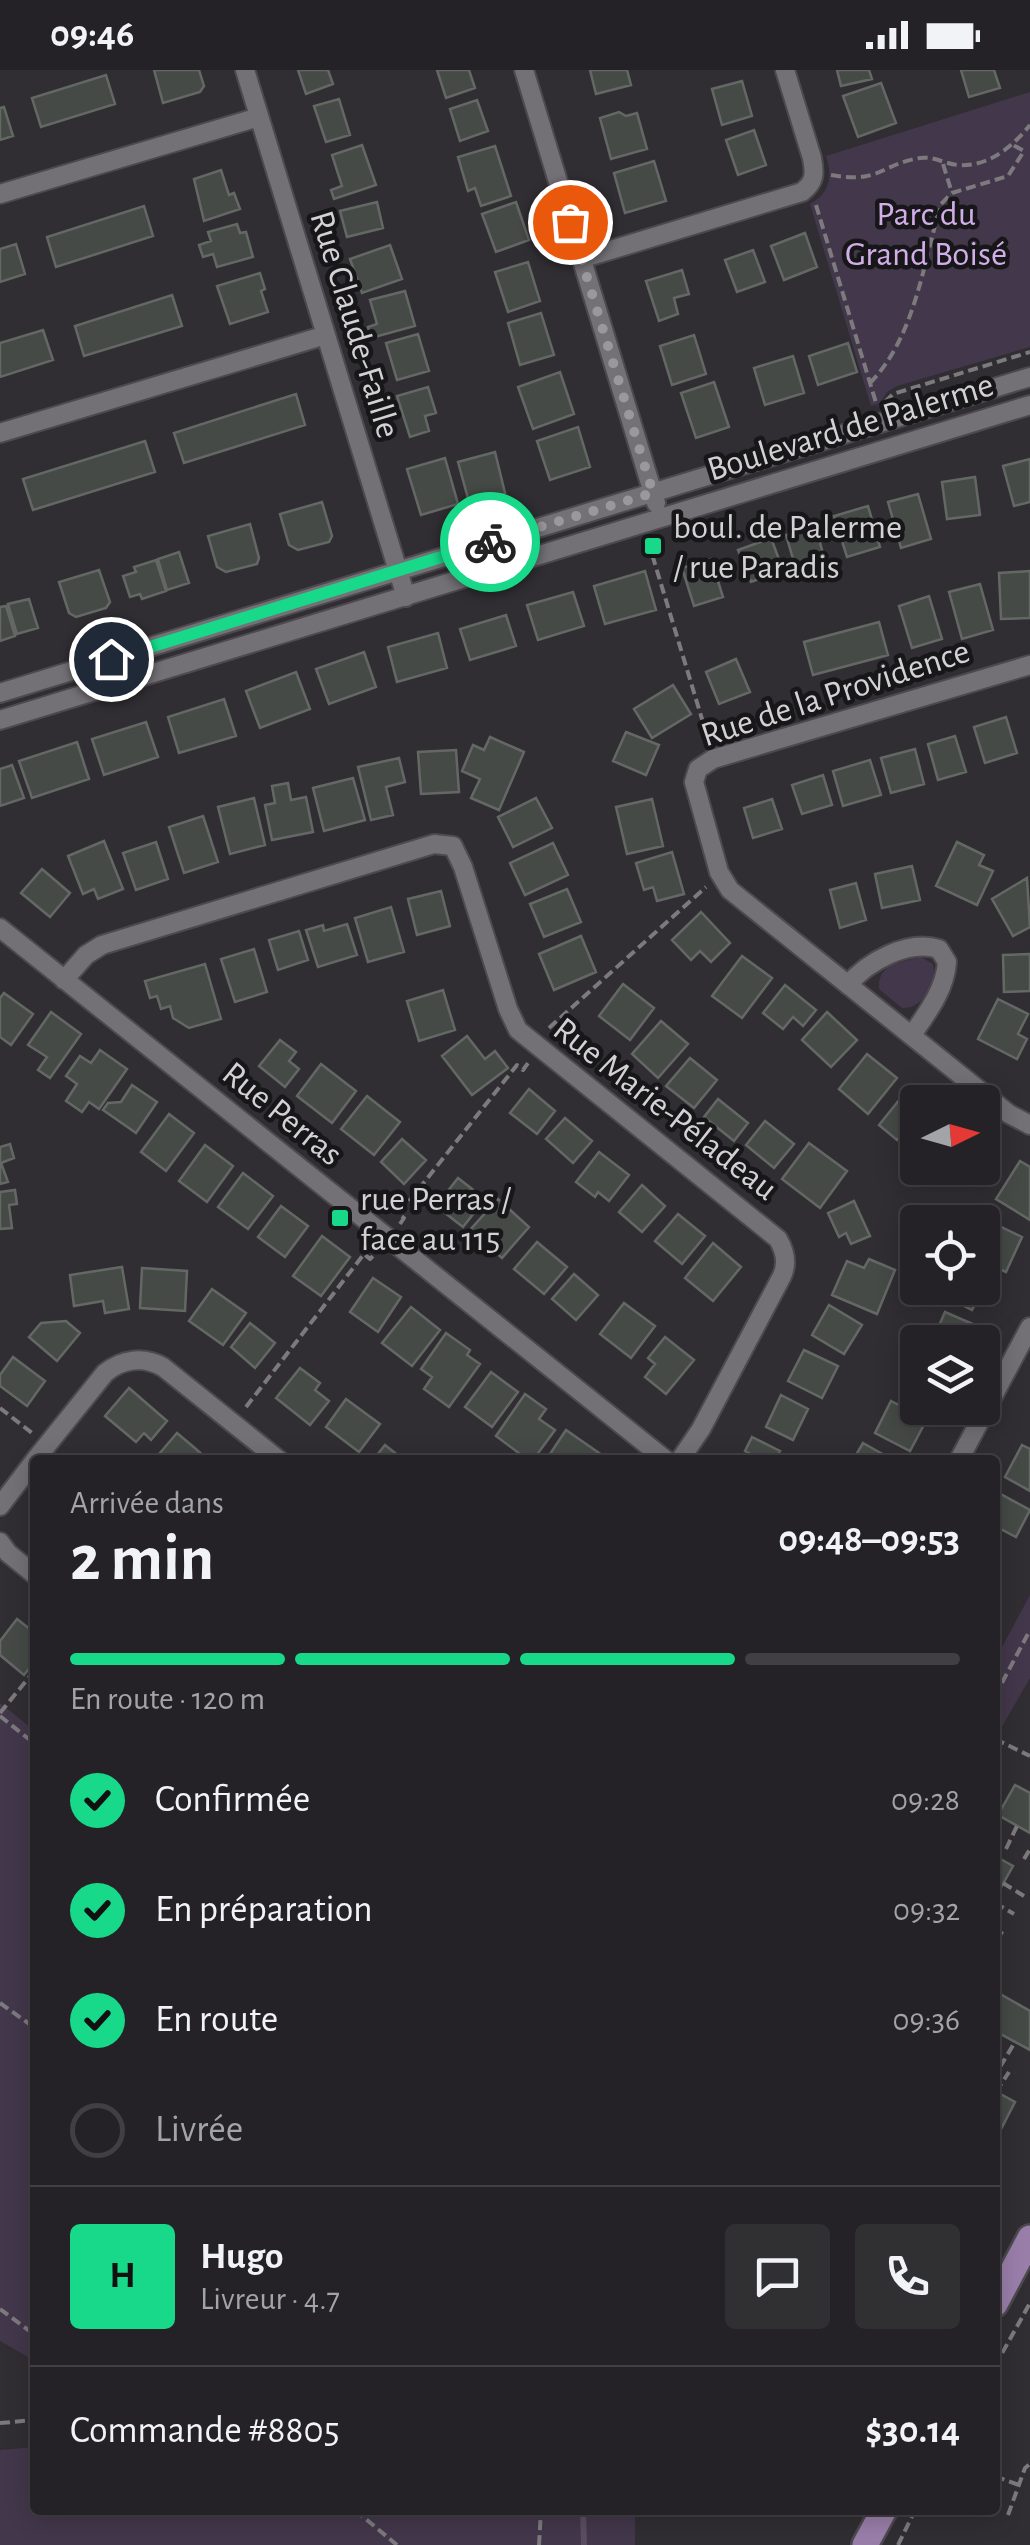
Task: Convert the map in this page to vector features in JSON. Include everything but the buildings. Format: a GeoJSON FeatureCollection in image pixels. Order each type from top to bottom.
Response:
{"type":"FeatureCollection","features":[{"type":"Feature","properties":{"kind":"main road"},"geometry":{"type":"LineString","coordinates":[[1000,2295],[1030,2238]]}},
{"type":"Feature","properties":{"kind":"main road"},"geometry":{"type":"LineString","coordinates":[[865,2545],[881,2515]]}},
{"type":"Feature","properties":{"kind":"street","name":"Rue Claude-Faille"},"geometry":{"type":"LineString","coordinates":[[245,70],[406,597]]}},
{"type":"Feature","properties":{"kind":"street"},"geometry":{"type":"LineString","coordinates":[[524,70],[660,518]]}},
{"type":"Feature","properties":{"kind":"street"},"geometry":{"type":"LineString","coordinates":[[582,259],[802,192],[810,186],[812,158],[785,70]]}},
{"type":"Feature","properties":{"kind":"street"},"geometry":{"type":"LineString","coordinates":[[0,194],[259,117]]}},
{"type":"Feature","properties":{"kind":"street"},"geometry":{"type":"LineString","coordinates":[[0,433],[326,335]]}},
{"type":"Feature","properties":{"kind":"street","name":"Boulevard de Palerme"},"geometry":{"type":"LineString","coordinates":[[0,693],[1030,377]]}},
{"type":"Feature","properties":{"kind":"street","name":"Boulevard de Palerme"},"geometry":{"type":"LineString","coordinates":[[0,720],[1030,404]]}},
{"type":"Feature","properties":{"kind":"street","name":"Rue de la Providence"},"geometry":{"type":"LineString","coordinates":[[1030,666],[1016,667],[714,760],[698,769],[695,790],[726,884],[1009,1114],[1030,1125]]}},
{"type":"Feature","properties":{"kind":"street","name":"Rue Marie-Péladeau"},"geometry":{"type":"LineString","coordinates":[[64,980],[86,955],[102,945],[434,844],[453,846],[464,867],[508,1010],[518,1030],[782,1245],[785,1270],[683,1455]]}},
{"type":"Feature","properties":{"kind":"street","name":"Rue Perras"},"geometry":{"type":"LineString","coordinates":[[0,928],[660,1455]]}},
{"type":"Feature","properties":{"kind":"street"},"geometry":{"type":"LineString","coordinates":[[848,985],[876,960],[922,946],[939,949],[947,962],[944,982],[912,1034]]}},
{"type":"Feature","properties":{"kind":"street"},"geometry":{"type":"LineString","coordinates":[[962,1455],[1030,1327]]}},
{"type":"Feature","properties":{"kind":"street"},"geometry":{"type":"LineString","coordinates":[[39,1455],[105,1373],[113,1366],[135,1360],[163,1367],[272,1455]]}},
{"type":"Feature","properties":{"kind":"street"},"geometry":{"type":"LineString","coordinates":[[0,1506],[30,1467]]}},
{"type":"Feature","properties":{"kind":"street"},"geometry":{"type":"LineString","coordinates":[[0,1542],[30,1571]]}},
{"type":"Feature","properties":{"kind":"path"},"geometry":{"type":"LineString","coordinates":[[831,175],[864,179],[922,158],[968,164],[998,156],[1030,125]]}},
{"type":"Feature","properties":{"kind":"path"},"geometry":{"type":"LineString","coordinates":[[870,383],[885,368],[906,326],[941,204],[952,193],[1008,176],[1024,151],[1013,145]]}},
{"type":"Feature","properties":{"kind":"path"},"geometry":{"type":"LineString","coordinates":[[942,161],[952,193]]}},
{"type":"Feature","properties":{"kind":"path"},"geometry":{"type":"LineString","coordinates":[[810,186],[877,406]]}},
{"type":"Feature","properties":{"kind":"path"},"geometry":{"type":"LineString","coordinates":[[884,404],[893,394],[1030,352]]}},
{"type":"Feature","properties":{"kind":"path"},"geometry":{"type":"LineString","coordinates":[[648,541],[710,746]]}},
{"type":"Feature","properties":{"kind":"path"},"geometry":{"type":"LineString","coordinates":[[543,1034],[710,884]]}},
{"type":"Feature","properties":{"kind":"path"},"geometry":{"type":"LineString","coordinates":[[397,1227],[404,1218],[399,1214],[517,1065],[522,1070],[531,1060]]}},
{"type":"Feature","properties":{"kind":"path"},"geometry":{"type":"LineString","coordinates":[[243,1412],[364,1254],[370,1259],[380,1248]]}},
{"type":"Feature","properties":{"kind":"path"},"geometry":{"type":"LineString","coordinates":[[0,1408],[35,1435]]}},
{"type":"Feature","properties":{"kind":"path"},"geometry":{"type":"LineString","coordinates":[[1000,1687],[1030,1630]]}},
{"type":"Feature","properties":{"kind":"path"},"geometry":{"type":"LineString","coordinates":[[30,1676],[0,1715],[30,1740]]}},
{"type":"Feature","properties":{"kind":"path"},"geometry":{"type":"LineString","coordinates":[[1000,1679],[1004,1679]]}},
{"type":"Feature","properties":{"kind":"path"},"geometry":{"type":"LineString","coordinates":[[1000,1741],[1030,1756]]}},
{"type":"Feature","properties":{"kind":"path"},"geometry":{"type":"LineString","coordinates":[[1006,1849],[1017,1826]]}},
{"type":"Feature","properties":{"kind":"path"},"geometry":{"type":"LineString","coordinates":[[1024,1859],[1030,1849]]}},
{"type":"Feature","properties":{"kind":"path"},"geometry":{"type":"LineString","coordinates":[[1003,1883],[1024,1896]]}},
{"type":"Feature","properties":{"kind":"path"},"geometry":{"type":"LineString","coordinates":[[1000,1906],[1014,1914]]}},
{"type":"Feature","properties":{"kind":"path"},"geometry":{"type":"LineString","coordinates":[[0,2003],[30,2024]]}},
{"type":"Feature","properties":{"kind":"path"},"geometry":{"type":"LineString","coordinates":[[1000,2067],[1015,2042]]}},
{"type":"Feature","properties":{"kind":"path"},"geometry":{"type":"LineString","coordinates":[[1000,2086],[1009,2072]]}},
{"type":"Feature","properties":{"kind":"path"},"geometry":{"type":"LineString","coordinates":[[1000,2357],[1030,2302]]}},
{"type":"Feature","properties":{"kind":"path"},"geometry":{"type":"LineString","coordinates":[[0,2309],[30,2331]]}},
{"type":"Feature","properties":{"kind":"path"},"geometry":{"type":"LineString","coordinates":[[0,2423],[30,2420]]}},
{"type":"Feature","properties":{"kind":"path"},"geometry":{"type":"LineString","coordinates":[[1008,2515],[1030,2465]]}},
{"type":"Feature","properties":{"kind":"path"},"geometry":{"type":"LineString","coordinates":[[1000,2478],[1020,2485]]}},
{"type":"Feature","properties":{"kind":"path"},"geometry":{"type":"LineString","coordinates":[[361,2515],[397,2545]]}},
{"type":"Feature","properties":{"kind":"path"},"geometry":{"type":"LineString","coordinates":[[538,2545],[541,2515]]}},
{"type":"Feature","properties":{"kind":"path"},"geometry":{"type":"LineString","coordinates":[[898,2545],[913,2515]]}},
{"type":"Feature","properties":{"kind":"green space","name":"Parc du Grand Boisé"},"geometry":{"type":"Polygon","coordinates":[[[1030,92],[1030,347],[897,386],[880,403],[871,406],[810,204],[828,184],[826,156],[1030,92]]]}},
{"type":"Feature","properties":{"kind":"green space"},"geometry":{"type":"Polygon","coordinates":[[[921,957],[933,964],[931,987],[922,1000],[902,1008],[879,989],[879,981],[886,969],[921,957]]]}},
{"type":"Feature","properties":{"kind":"green space"},"geometry":{"type":"Polygon","coordinates":[[[1030,1595],[1030,1678],[1000,1730],[1000,1651],[1030,1595]]]}},
{"type":"Feature","properties":{"kind":"green space"},"geometry":{"type":"Polygon","coordinates":[[[0,1703],[30,1727],[30,2358],[0,2341],[0,1703]]]}},
{"type":"Feature","properties":{"kind":"green space"},"geometry":{"type":"Polygon","coordinates":[[[30,2447],[30,2515],[635,2515],[635,2545],[0,2545],[0,2450],[30,2447]]]}},
{"type":"Feature","properties":{"kind":"waterway"},"geometry":{"type":"LineString","coordinates":[[583,2515],[584,2545]]}},
{"type":"Feature","properties":{"kind":"way so far"},"geometry":{"type":"LineString","coordinates":[[490,542],[653,493],[570,222]]}},
{"type":"Feature","properties":{"kind":"place","name":"boul. de Palerme / rue Paradis"},"geometry":{"type":"Point","coordinates":[653,546]}},
{"type":"Feature","properties":{"kind":"place","name":"rue Perras / face au 115"},"geometry":{"type":"Point","coordinates":[340,1218]}},
{"type":"Feature","properties":{"kind":"route"},"geometry":{"type":"LineString","coordinates":[[111,659],[490,542]]}}]}
